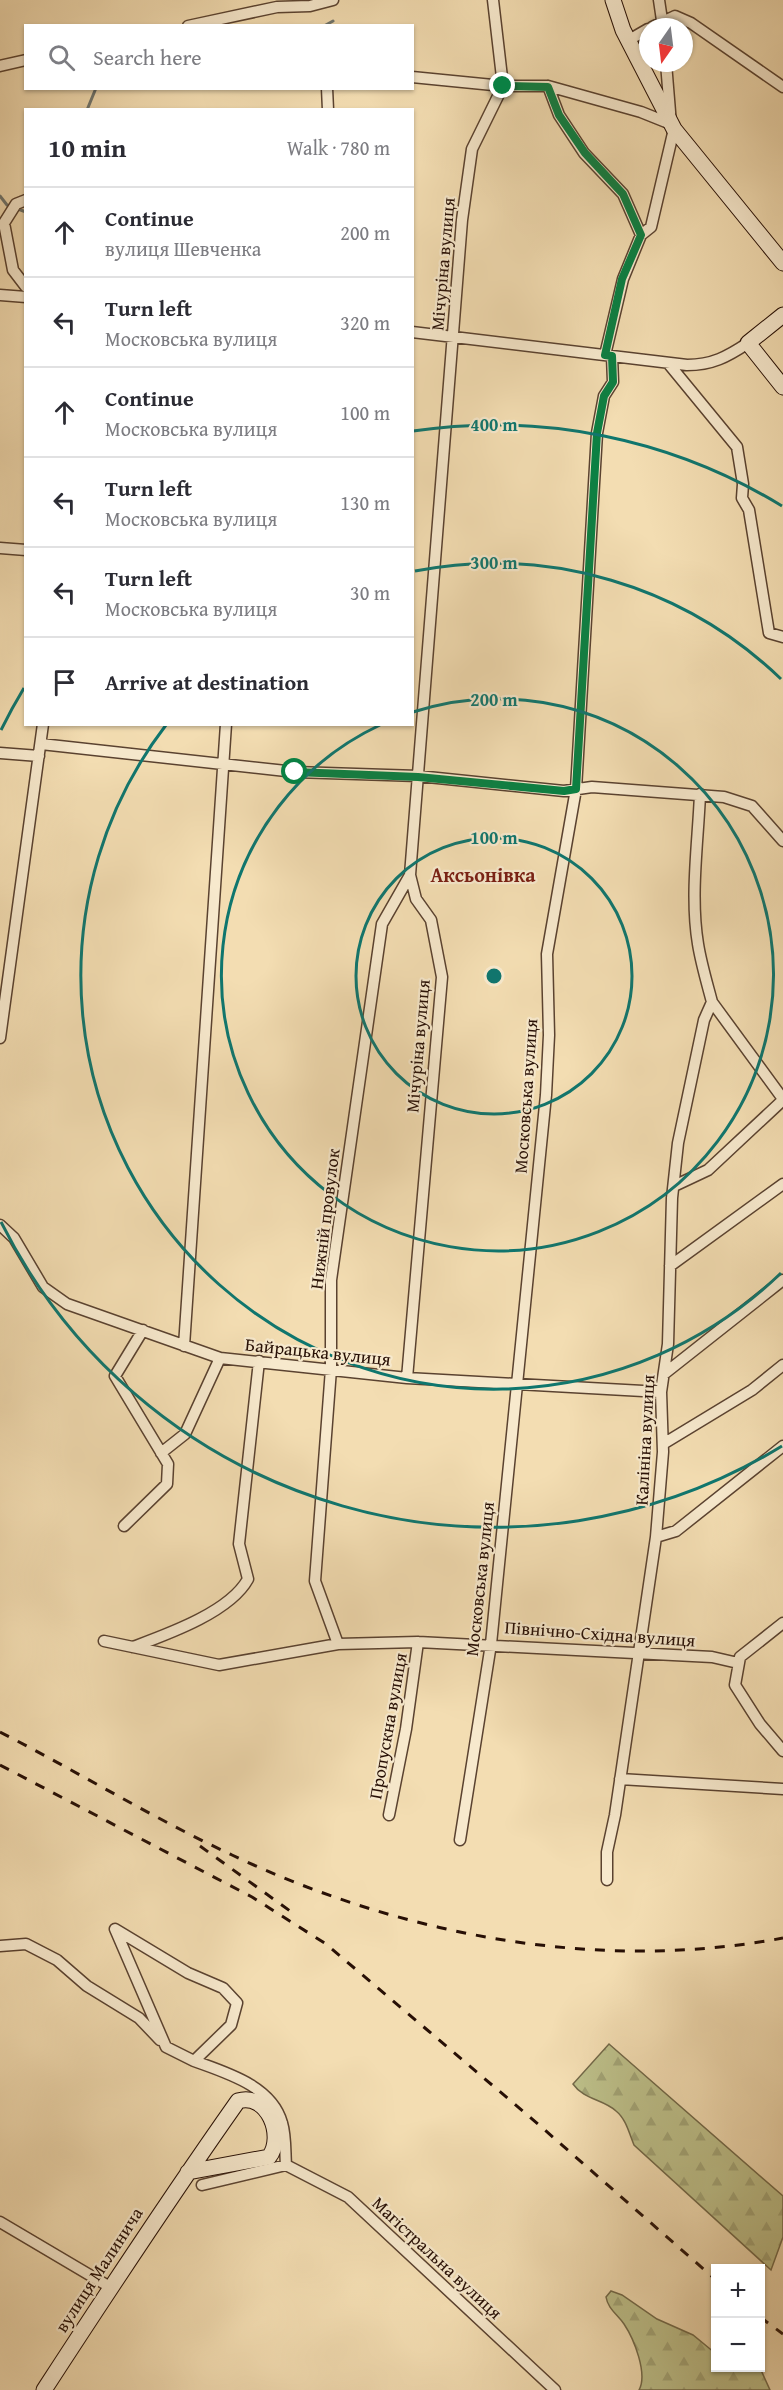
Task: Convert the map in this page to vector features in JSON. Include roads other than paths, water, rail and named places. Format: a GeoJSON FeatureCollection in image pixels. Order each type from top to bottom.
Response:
{"type":"FeatureCollection","features":[{"type":"Feature","properties":{"kind":"street"},"geometry":{"type":"LineString","coordinates":[[196,24],[277,3],[310,6],[333,0]]}},
{"type":"Feature","properties":{"kind":"street"},"geometry":{"type":"LineString","coordinates":[[493,0],[503,86]]}},
{"type":"Feature","properties":{"kind":"street"},"geometry":{"type":"LineString","coordinates":[[613,0],[629,40],[673,126],[783,263]]}},
{"type":"Feature","properties":{"kind":"street"},"geometry":{"type":"LineString","coordinates":[[659,0],[659,18]]}},
{"type":"Feature","properties":{"kind":"street"},"geometry":{"type":"LineString","coordinates":[[693,24],[783,87]]}},
{"type":"Feature","properties":{"kind":"street"},"geometry":{"type":"LineString","coordinates":[[629,40],[639,34]]}},
{"type":"Feature","properties":{"kind":"street"},"geometry":{"type":"LineString","coordinates":[[0,66],[24,60]]}},
{"type":"Feature","properties":{"kind":"street","name":"Московська вулиця"},"geometry":{"type":"LineString","coordinates":[[460,1840],[491,1644],[515,1385],[546,1095],[549,1035],[547,954],[576,789],[597,433],[604,396],[613,382],[609,355],[622,279],[641,235],[651,227],[673,126],[667,72]]}},
{"type":"Feature","properties":{"kind":"street"},"geometry":{"type":"LineString","coordinates":[[414,77],[503,86],[548,87],[641,112],[673,126]]}},
{"type":"Feature","properties":{"kind":"street","name":"Мічуріна вулиця"},"geometry":{"type":"LineString","coordinates":[[407,1378],[442,977],[434,928],[416,899],[410,875],[462,220],[471,149],[503,86]]}},
{"type":"Feature","properties":{"kind":"street"},"geometry":{"type":"LineString","coordinates":[[548,87],[559,115],[585,153],[623,194],[641,235]]}},
{"type":"Feature","properties":{"kind":"street"},"geometry":{"type":"LineString","coordinates":[[327,90],[328,108]]}},
{"type":"Feature","properties":{"kind":"street"},"geometry":{"type":"LineString","coordinates":[[21,202],[4,221],[13,270],[24,284]]}},
{"type":"Feature","properties":{"kind":"street"},"geometry":{"type":"LineString","coordinates":[[0,295],[24,297]]}},
{"type":"Feature","properties":{"kind":"street"},"geometry":{"type":"LineString","coordinates":[[414,332],[453,335],[668,363],[705,365],[724,359],[783,315]]}},
{"type":"Feature","properties":{"kind":"street"},"geometry":{"type":"LineString","coordinates":[[748,343],[783,387]]}},
{"type":"Feature","properties":{"kind":"street"},"geometry":{"type":"LineString","coordinates":[[668,363],[737,447],[743,484],[742,498],[749,510],[769,633],[783,637]]}},
{"type":"Feature","properties":{"kind":"street"},"geometry":{"type":"LineString","coordinates":[[0,548],[24,550]]}},
{"type":"Feature","properties":{"kind":"street"},"geometry":{"type":"LineString","coordinates":[[0,1038],[22,861],[43,726]]}},
{"type":"Feature","properties":{"kind":"street"},"geometry":{"type":"LineString","coordinates":[[184,1346],[226,726]]}},
{"type":"Feature","properties":{"kind":"street"},"geometry":{"type":"LineString","coordinates":[[41,744],[295,772],[418,777],[564,791],[592,787],[700,794],[740,800],[752,806],[783,842]]}},
{"type":"Feature","properties":{"kind":"street"},"geometry":{"type":"LineString","coordinates":[[0,753],[39,756]]}},
{"type":"Feature","properties":{"kind":"street"},"geometry":{"type":"LineString","coordinates":[[674,1186],[708,1170],[783,1099],[712,1002],[697,942],[696,887],[700,794]]}},
{"type":"Feature","properties":{"kind":"street","name":"Нижній провулок"},"geometry":{"type":"LineString","coordinates":[[338,1644],[315,1581],[331,1369],[331,1280],[382,924],[410,875]]}},
{"type":"Feature","properties":{"kind":"street","name":"Калініна вулиця"},"geometry":{"type":"LineString","coordinates":[[607,1880],[607,1852],[656,1537],[663,1444],[660,1392],[664,1374],[678,1143],[704,1020],[712,1002]]}},
{"type":"Feature","properties":{"kind":"street"},"geometry":{"type":"LineString","coordinates":[[670,1266],[783,1184]]}},
{"type":"Feature","properties":{"kind":"street","name":"Байрацька вулиця"},"geometry":{"type":"LineString","coordinates":[[0,1225],[14,1238],[43,1287],[67,1304],[220,1358],[259,1360],[407,1378],[660,1392]]}},
{"type":"Feature","properties":{"kind":"street"},"geometry":{"type":"LineString","coordinates":[[664,1374],[783,1280]]}},
{"type":"Feature","properties":{"kind":"street"},"geometry":{"type":"LineString","coordinates":[[124,1526],[167,1484],[168,1464],[115,1376],[119,1365],[143,1330]]}},
{"type":"Feature","properties":{"kind":"street"},"geometry":{"type":"LineString","coordinates":[[161,1453],[185,1434],[220,1358]]}},
{"type":"Feature","properties":{"kind":"street"},"geometry":{"type":"LineString","coordinates":[[131,1648],[173,1632],[205,1615],[240,1593],[248,1579],[239,1544],[259,1360]]}},
{"type":"Feature","properties":{"kind":"street"},"geometry":{"type":"LineString","coordinates":[[663,1444],[752,1390],[783,1365]]}},
{"type":"Feature","properties":{"kind":"street"},"geometry":{"type":"LineString","coordinates":[[656,1537],[676,1531],[783,1446]]}},
{"type":"Feature","properties":{"kind":"street"},"geometry":{"type":"LineString","coordinates":[[783,1623],[739,1660],[735,1685],[759,1724],[783,1751]]}},
{"type":"Feature","properties":{"kind":"street","name":"Північно-Східна вулиця"},"geometry":{"type":"LineString","coordinates":[[104,1641],[219,1665],[338,1644],[418,1642],[491,1644],[739,1660]]}},
{"type":"Feature","properties":{"kind":"street","name":"Пропускна вулиця"},"geometry":{"type":"LineString","coordinates":[[389,1815],[406,1729],[418,1642]]}},
{"type":"Feature","properties":{"kind":"street"},"geometry":{"type":"LineString","coordinates":[[620,1779],[783,1790]]}},
{"type":"Feature","properties":{"kind":"street"},"geometry":{"type":"LineString","coordinates":[[166,2047],[115,1929],[188,1972],[223,1988],[237,2003],[231,2025],[194,2061]]}},
{"type":"Feature","properties":{"kind":"street"},"geometry":{"type":"LineString","coordinates":[[0,1946],[26,1944],[57,1960],[87,1986],[139,2018],[166,2047],[226,2073],[267,2095],[282,2123],[286,2165],[202,2185]]}},
{"type":"Feature","properties":{"kind":"street","name":"вулиця Малинича"},"geometry":{"type":"LineString","coordinates":[[44,2390],[110,2287],[188,2172],[238,2101],[246,2099],[254,2101],[271,2117],[276,2142],[269,2157],[188,2172]]}},
{"type":"Feature","properties":{"kind":"street","name":"Магістральна вулиця"},"geometry":{"type":"LineString","coordinates":[[286,2165],[348,2197],[555,2390]]}},
{"type":"Feature","properties":{"kind":"street"},"geometry":{"type":"LineString","coordinates":[[0,2222],[110,2287]]}},
{"type":"Feature","properties":{"kind":"waterway"},"geometry":{"type":"LineString","coordinates":[[328,24],[333,21]]}},
{"type":"Feature","properties":{"kind":"waterway"},"geometry":{"type":"LineString","coordinates":[[88,108],[95,90]]}},
{"type":"Feature","properties":{"kind":"waterway"},"geometry":{"type":"LineString","coordinates":[[0,196],[7,205],[24,211]]}},
{"type":"Feature","properties":{"kind":"railway"},"geometry":{"type":"LineString","coordinates":[[0,1732],[173,1826],[232,1855],[297,1883],[363,1907],[432,1926],[502,1940],[572,1948],[643,1951],[713,1948],[783,1938]]}},
{"type":"Feature","properties":{"kind":"railway"},"geometry":{"type":"LineString","coordinates":[[0,1765],[252,1897],[326,1944],[538,2124],[711,2276]]}},
{"type":"Feature","properties":{"kind":"railway"},"geometry":{"type":"LineString","coordinates":[[200,1846],[297,1916]]}},
{"type":"Feature","properties":{"kind":"railway"},"geometry":{"type":"LineString","coordinates":[[761,2318],[783,2334]]}},
{"type":"Feature","properties":{"kind":"district","name":"Аксьонівка"},"geometry":{"type":"Point","coordinates":[483,875]}}]}
